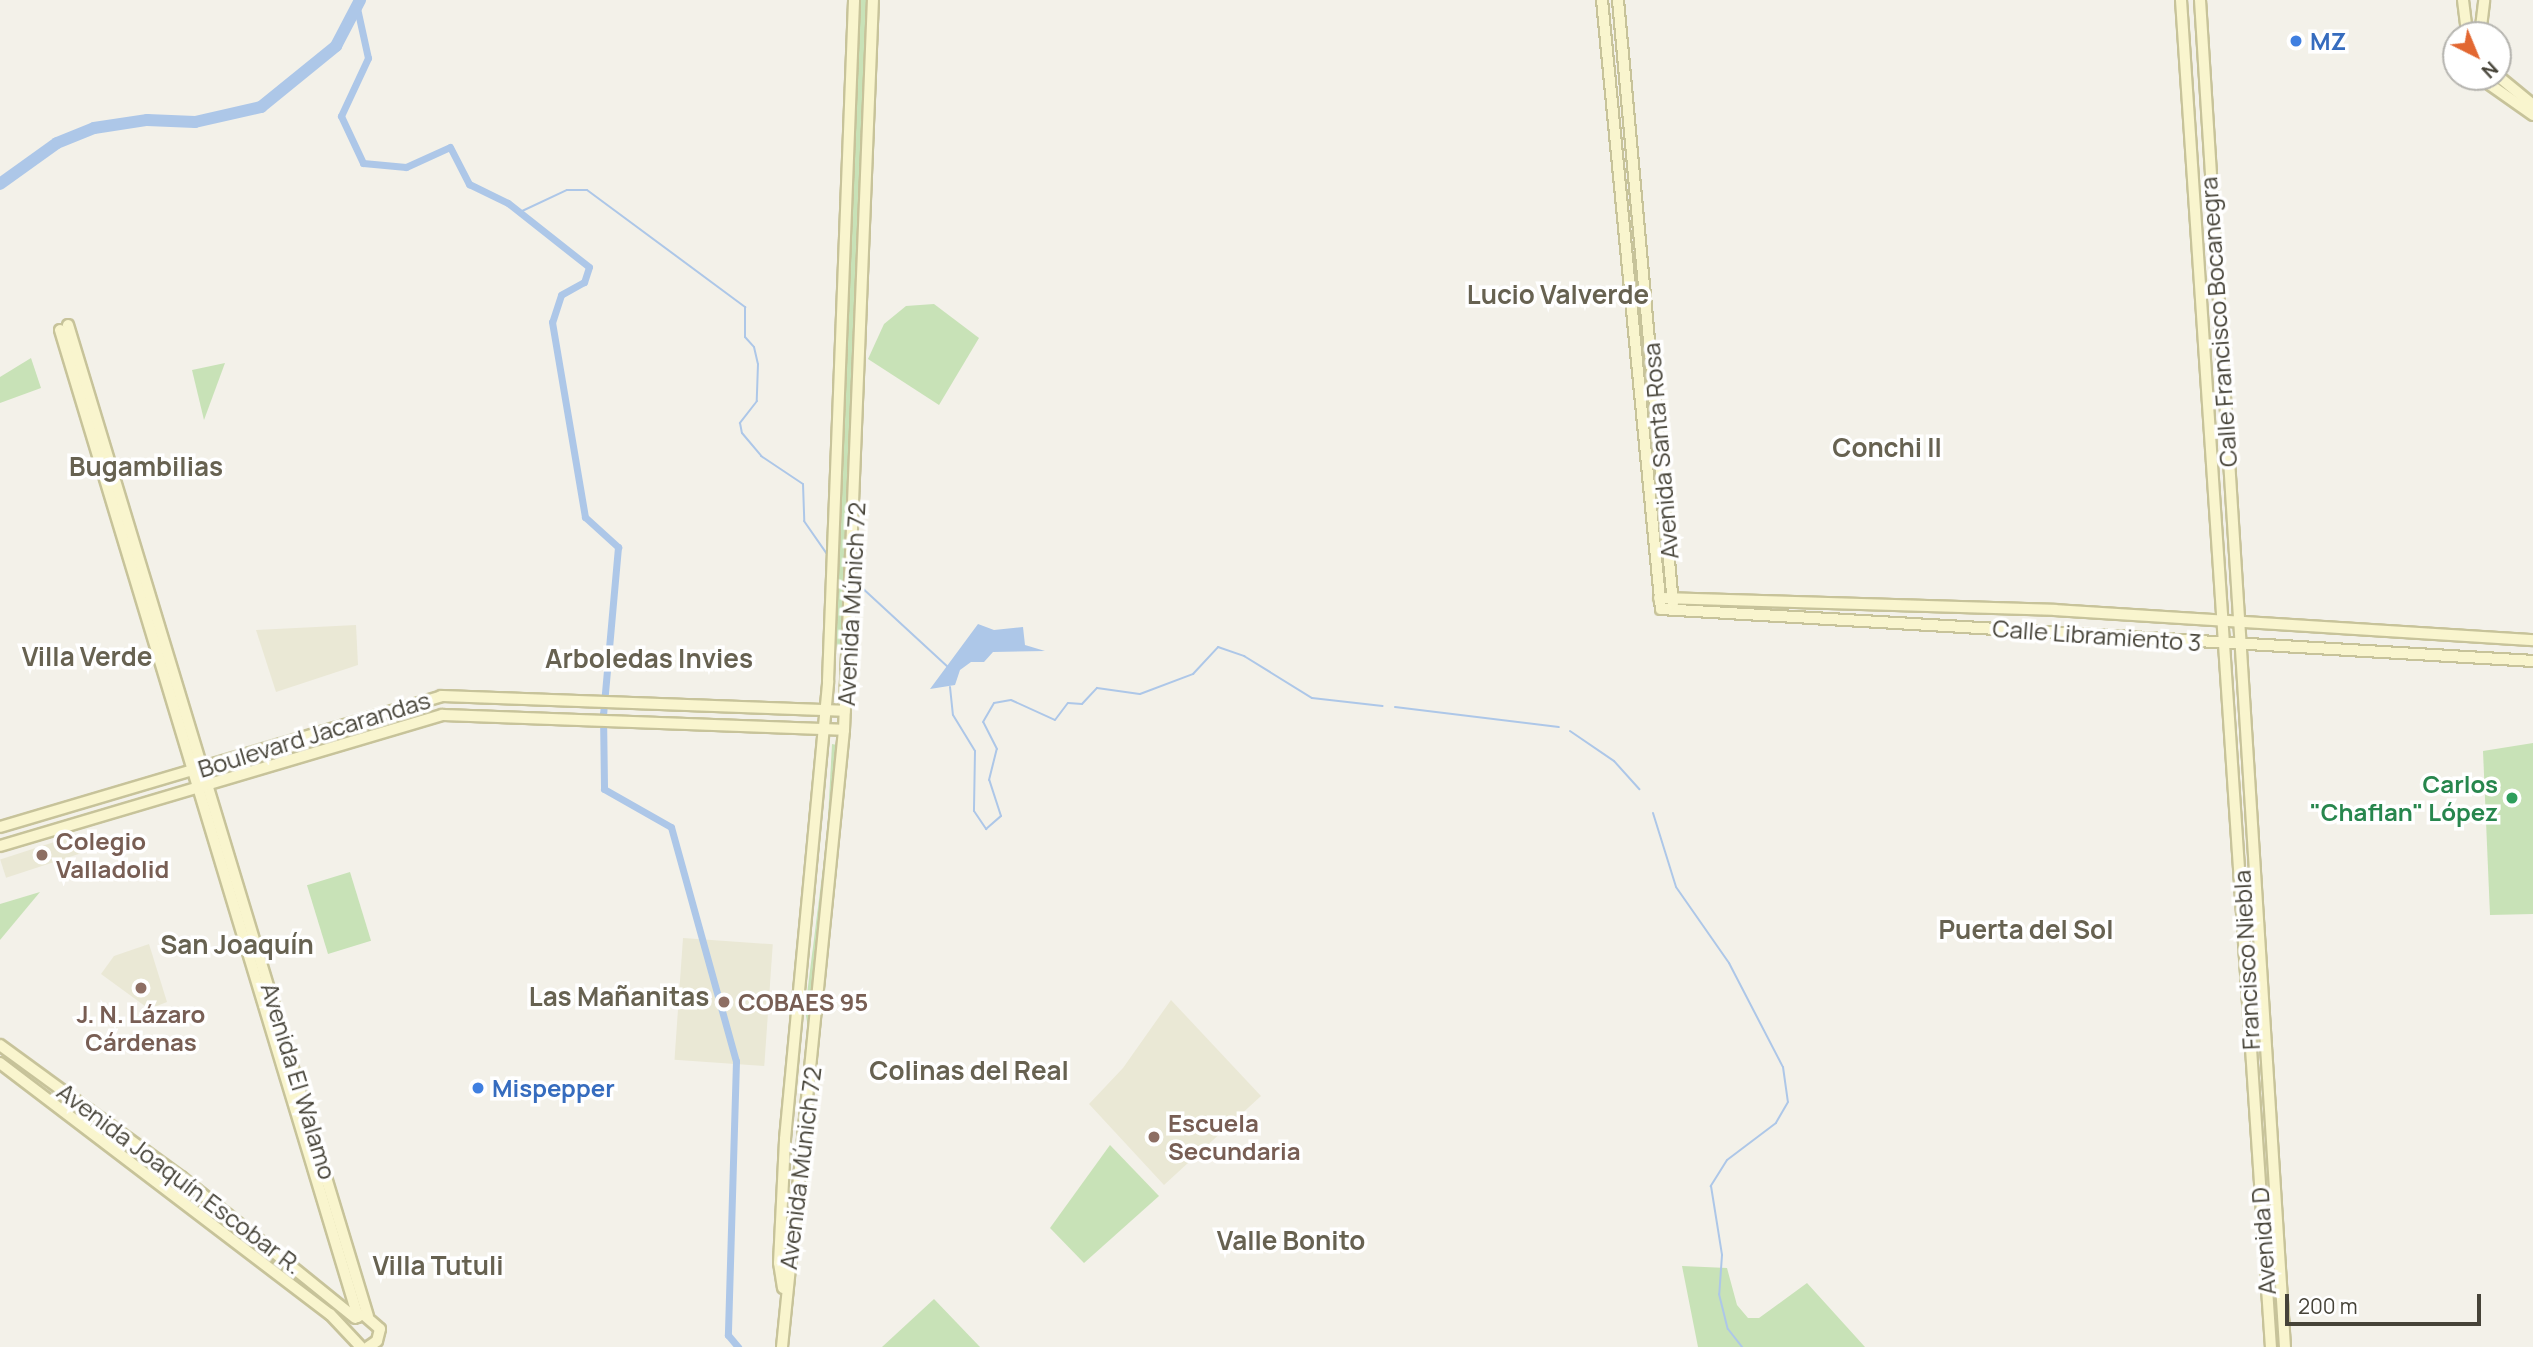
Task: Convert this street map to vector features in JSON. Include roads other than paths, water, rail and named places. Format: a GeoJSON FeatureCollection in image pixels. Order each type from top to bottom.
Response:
{"type":"FeatureCollection","features":[{"type":"Feature","properties":{"kind":"street","name":"Avenida Múnich 72"},"geometry":{"type":"LineString","coordinates":[[784,1294],[779,1263],[785,1139],[827,709],[854,0]]}},
{"type":"Feature","properties":{"kind":"street","name":"Avenida Múnich 72"},"geometry":{"type":"LineString","coordinates":[[784,1294],[804,1132],[844,730],[873,0]]}},
{"type":"Feature","properties":{"kind":"street","name":"Avenida Santa Rosa"},"geometry":{"type":"LineString","coordinates":[[1602,0],[1660,603]]}},
{"type":"Feature","properties":{"kind":"street","name":"Avenida Santa Rosa"},"geometry":{"type":"LineString","coordinates":[[1618,0],[1674,610]]}},
{"type":"Feature","properties":{"kind":"street","name":"Calle Francisco Bocanegra"},"geometry":{"type":"LineString","coordinates":[[2181,0],[2224,643]]}},
{"type":"Feature","properties":{"kind":"street","name":"Calle Francisco Bocanegra"},"geometry":{"type":"LineString","coordinates":[[2200,0],[2239,645]]}},
{"type":"Feature","properties":{"kind":"street"},"geometry":{"type":"LineString","coordinates":[[2463,0],[2465,21]]}},
{"type":"Feature","properties":{"kind":"street"},"geometry":{"type":"LineString","coordinates":[[2482,21],[2484,0]]}},
{"type":"Feature","properties":{"kind":"street"},"geometry":{"type":"LineString","coordinates":[[2512,88],[2533,105]]}},
{"type":"Feature","properties":{"kind":"street"},"geometry":{"type":"LineString","coordinates":[[2499,91],[2533,115]]}},
{"type":"Feature","properties":{"kind":"street","name":"Avenida El Walamo"},"geometry":{"type":"LineString","coordinates":[[64,327],[205,783],[361,1317]]}},
{"type":"Feature","properties":{"kind":"street"},"geometry":{"type":"LineString","coordinates":[[833,556],[853,550],[835,529]]}},
{"type":"Feature","properties":{"kind":"street","name":"Calle Libramiento 3"},"geometry":{"type":"LineString","coordinates":[[1660,603],[1673,597],[2388,629],[2533,640]]}},
{"type":"Feature","properties":{"kind":"street","name":"Calle Libramiento 3"},"geometry":{"type":"LineString","coordinates":[[1660,603],[1674,610],[2533,662]]}},
{"type":"Feature","properties":{"kind":"street"},"geometry":{"type":"LineString","coordinates":[[2385,653],[2388,629]]}},
{"type":"Feature","properties":{"kind":"street","name":"Francisco Niebla"},"geometry":{"type":"LineString","coordinates":[[2224,643],[2237,800],[2256,1134]]}},
{"type":"Feature","properties":{"kind":"street","name":"Francisco Niebla"},"geometry":{"type":"LineString","coordinates":[[2239,645],[2270,1137]]}},
{"type":"Feature","properties":{"kind":"street","name":"Boulevard Jacarandas"},"geometry":{"type":"LineString","coordinates":[[0,827],[442,696],[845,711]]}},
{"type":"Feature","properties":{"kind":"street","name":"Boulevard Jacarandas"},"geometry":{"type":"LineString","coordinates":[[0,846],[205,783],[442,715],[844,730]]}},
{"type":"Feature","properties":{"kind":"street","name":"Avenida Joaquín Escobar R."},"geometry":{"type":"LineString","coordinates":[[0,1045],[77,1097],[361,1317]]}},
{"type":"Feature","properties":{"kind":"street","name":"Avenida Joaquín Escobar R."},"geometry":{"type":"LineString","coordinates":[[0,1063],[348,1330],[361,1347]]}},
{"type":"Feature","properties":{"kind":"street"},"geometry":{"type":"LineString","coordinates":[[785,1139],[804,1132]]}},
{"type":"Feature","properties":{"kind":"street","name":"Avenida D"},"geometry":{"type":"LineString","coordinates":[[2256,1134],[2271,1347]]}},
{"type":"Feature","properties":{"kind":"street","name":"Avenida D"},"geometry":{"type":"LineString","coordinates":[[2270,1137],[2285,1347]]}},
{"type":"Feature","properties":{"kind":"street"},"geometry":{"type":"LineString","coordinates":[[782,1347],[784,1294]]}},
{"type":"Feature","properties":{"kind":"street"},"geometry":{"type":"LineString","coordinates":[[348,1330],[361,1317],[380,1334],[368,1347]]}},
{"type":"Feature","properties":{"kind":"water"},"geometry":{"type":"Polygon","coordinates":[[[978,624],[994,630],[1023,627],[1025,645],[1045,651],[993,652],[984,662],[971,662],[960,670],[955,685],[930,689],[978,624]]]}},
{"type":"Feature","properties":{"kind":"waterway"},"geometry":{"type":"LineString","coordinates":[[0,184],[57,143],[94,128],[147,120],[195,122],[261,107],[336,46],[360,0]]}},
{"type":"Feature","properties":{"kind":"waterway"},"geometry":{"type":"LineString","coordinates":[[357,8],[368,58],[341,116],[363,163],[406,167],[450,147],[469,184],[508,203],[589,267],[584,282],[561,295],[552,322],[585,517],[618,547],[603,714],[604,789],[671,827],[736,1061],[728,1335],[738,1347]]}},
{"type":"Feature","properties":{"kind":"waterway"},"geometry":{"type":"LineString","coordinates":[[520,212],[567,190],[587,190],[745,307],[745,337],[754,347],[758,364],[757,401],[740,423],[742,433],[761,456],[803,484],[804,521],[829,557]]}},
{"type":"Feature","properties":{"kind":"waterway"},"geometry":{"type":"LineString","coordinates":[[859,585],[948,667]]}},
{"type":"Feature","properties":{"kind":"waterway"},"geometry":{"type":"LineString","coordinates":[[950,687],[953,715],[975,751],[974,811],[986,829],[1001,816],[989,780],[997,749],[983,722],[994,703],[1011,700],[1055,720],[1068,703],[1082,704],[1097,688],[1140,694],[1193,674],[1218,647],[1244,656],[1312,698],[1383,706]]}},
{"type":"Feature","properties":{"kind":"waterway"},"geometry":{"type":"LineString","coordinates":[[1395,707],[1559,727]]}},
{"type":"Feature","properties":{"kind":"waterway"},"geometry":{"type":"LineString","coordinates":[[1570,731],[1614,761],[1639,789]]}},
{"type":"Feature","properties":{"kind":"waterway"},"geometry":{"type":"LineString","coordinates":[[1653,813],[1676,887],[1729,963],[1783,1067],[1788,1102],[1776,1123],[1727,1160],[1711,1186],[1722,1255],[1719,1294],[1728,1329],[1742,1347]]}},
{"type":"Feature","properties":{"kind":"place","name":"MZ"},"geometry":{"type":"Point","coordinates":[2296,41]}},
{"type":"Feature","properties":{"kind":"place","name":"Carlos \"Chaflan\" López"},"geometry":{"type":"Point","coordinates":[2512,798]}},
{"type":"Feature","properties":{"kind":"place","name":"Colegio Valladolid"},"geometry":{"type":"Point","coordinates":[42,855]}},
{"type":"Feature","properties":{"kind":"place","name":"J. N. Lázaro Cárdenas"},"geometry":{"type":"Point","coordinates":[141,988]}},
{"type":"Feature","properties":{"kind":"place","name":"COBAES 95"},"geometry":{"type":"Point","coordinates":[724,1002]}},
{"type":"Feature","properties":{"kind":"place","name":"Mispepper"},"geometry":{"type":"Point","coordinates":[478,1088]}},
{"type":"Feature","properties":{"kind":"place","name":"Escuela Secundaria"},"geometry":{"type":"Point","coordinates":[1154,1137]}},
{"type":"Feature","properties":{"kind":"district","name":"Lucio Valverde"},"geometry":{"type":"Point","coordinates":[1558,295]}},
{"type":"Feature","properties":{"kind":"district","name":"Conchi II"},"geometry":{"type":"Point","coordinates":[1887,448]}},
{"type":"Feature","properties":{"kind":"district","name":"Bugambilias"},"geometry":{"type":"Point","coordinates":[146,467]}},
{"type":"Feature","properties":{"kind":"district","name":"Villa Verde"},"geometry":{"type":"Point","coordinates":[87,657]}},
{"type":"Feature","properties":{"kind":"district","name":"Arboledas Invies"},"geometry":{"type":"Point","coordinates":[649,659]}},
{"type":"Feature","properties":{"kind":"district","name":"Puerta del Sol"},"geometry":{"type":"Point","coordinates":[2026,930]}},
{"type":"Feature","properties":{"kind":"district","name":"San Joaquín"},"geometry":{"type":"Point","coordinates":[237,945]}},
{"type":"Feature","properties":{"kind":"district","name":"Las Mañanitas"},"geometry":{"type":"Point","coordinates":[619,997]}},
{"type":"Feature","properties":{"kind":"district","name":"Colinas del Real"},"geometry":{"type":"Point","coordinates":[969,1071]}},
{"type":"Feature","properties":{"kind":"district","name":"Valle Bonito"},"geometry":{"type":"Point","coordinates":[1291,1241]}},
{"type":"Feature","properties":{"kind":"district","name":"Villa Tutuli"},"geometry":{"type":"Point","coordinates":[438,1266]}}]}
